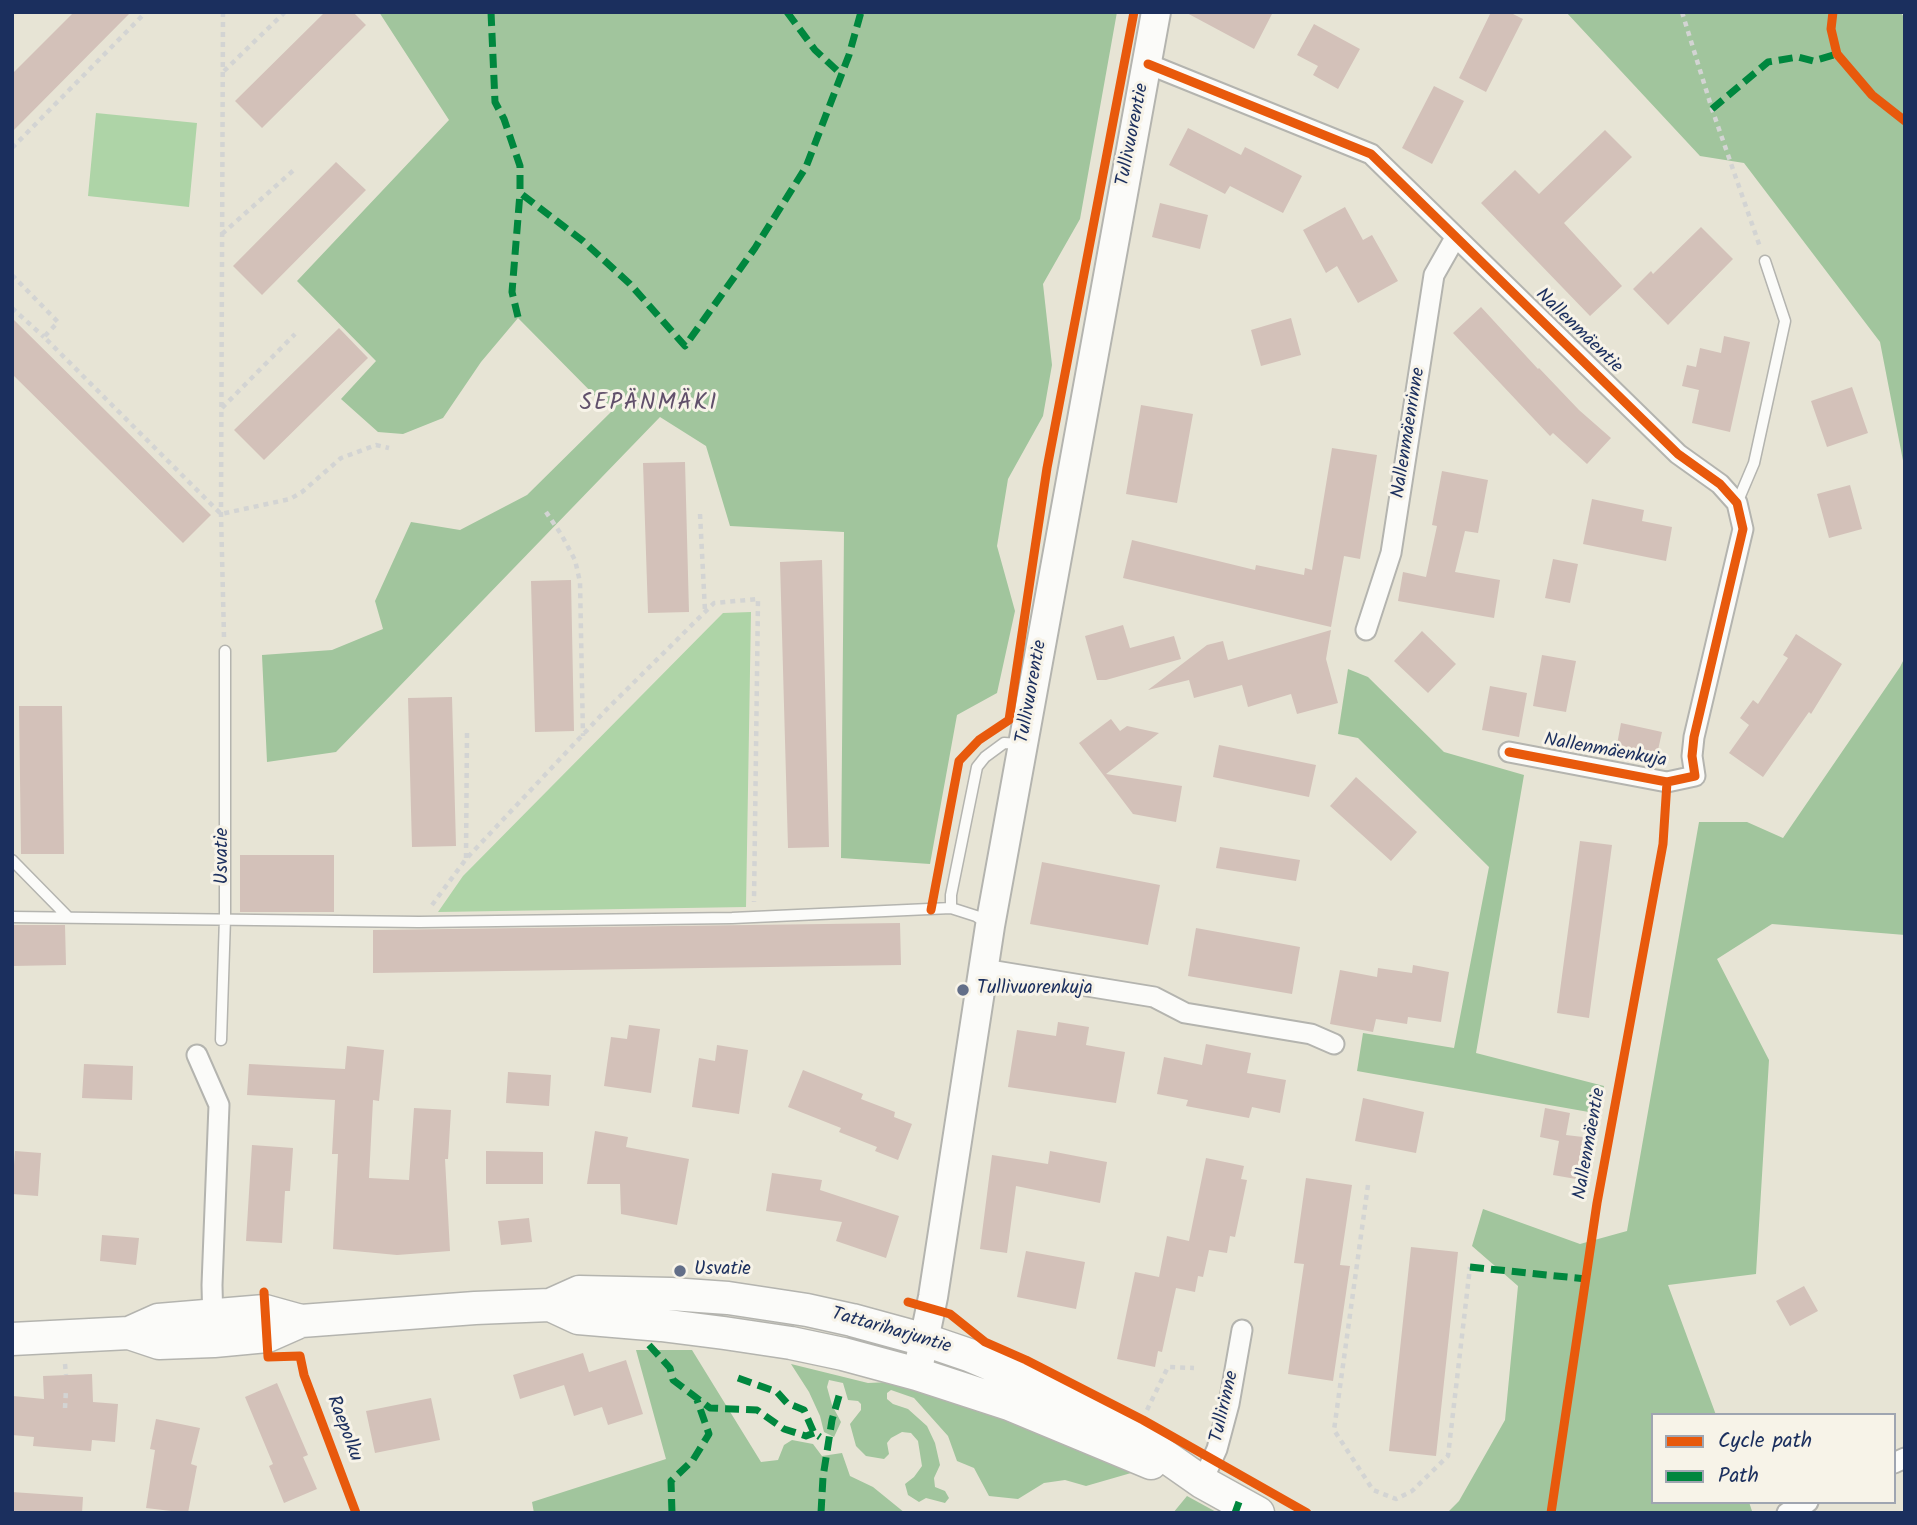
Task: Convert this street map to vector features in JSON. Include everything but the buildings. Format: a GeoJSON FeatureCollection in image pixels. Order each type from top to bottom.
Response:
{"type":"FeatureCollection","features":[{"type":"Feature","properties":{"kind":"main road","name":"Tullivuorentie"},"geometry":{"type":"LineString","coordinates":[[917,1374],[925,1340],[990,926],[1156,12]]}},
{"type":"Feature","properties":{"kind":"main road","name":"Tattariharjuntie"},"geometry":{"type":"LineString","coordinates":[[12,1339],[129,1333],[159,1343],[213,1328],[267,1336],[301,1321],[550,1305],[579,1292],[728,1298],[807,1310],[925,1340],[969,1355],[1053,1391],[1132,1433],[1202,1482],[1258,1513]]}},
{"type":"Feature","properties":{"kind":"main road","name":"Tattariharjuntie"},"geometry":{"type":"LineString","coordinates":[[550,1305],[578,1318],[660,1325],[791,1343],[917,1374],[1009,1404],[1122,1452],[1202,1482]]}},
{"type":"Feature","properties":{"kind":"street","name":"Nallenmäentie"},"geometry":{"type":"LineString","coordinates":[[1148,64],[1371,154],[1678,454],[1720,484],[1737,503]]}},
{"type":"Feature","properties":{"kind":"street","name":"Nallenmäenrinne"},"geometry":{"type":"LineString","coordinates":[[1366,630],[1391,553],[1434,275],[1455,238]]}},
{"type":"Feature","properties":{"kind":"street","name":"Nallenmäenkuja"},"geometry":{"type":"LineString","coordinates":[[1509,752],[1667,782],[1695,776],[1692,757],[1694,737],[1743,529],[1737,503]]}},
{"type":"Feature","properties":{"kind":"street"},"geometry":{"type":"LineString","coordinates":[[983,969],[1154,997],[1185,1013],[1311,1034],[1334,1044]]}},
{"type":"Feature","properties":{"kind":"street"},"geometry":{"type":"LineString","coordinates":[[197,1055],[219,1105],[213,1328]]}},
{"type":"Feature","properties":{"kind":"street","name":"Tullirinne"},"geometry":{"type":"LineString","coordinates":[[1202,1482],[1217,1449],[1229,1404],[1242,1330]]}},
{"type":"Feature","properties":{"kind":"street"},"geometry":{"type":"LineString","coordinates":[[1787,1513],[1804,1504]]}},
{"type":"Feature","properties":{"kind":"lane"},"geometry":{"type":"LineString","coordinates":[[1737,503],[1754,463],[1785,321],[1765,261]]}},
{"type":"Feature","properties":{"kind":"lane","name":"Usvatie"},"geometry":{"type":"LineString","coordinates":[[222,1040],[225,652]]}},
{"type":"Feature","properties":{"kind":"lane"},"geometry":{"type":"LineString","coordinates":[[951,908],[951,895],[976,767],[1004,743],[1023,744]]}},
{"type":"Feature","properties":{"kind":"lane"},"geometry":{"type":"LineString","coordinates":[[12,859],[67,916]]}},
{"type":"Feature","properties":{"kind":"lane"},"geometry":{"type":"LineString","coordinates":[[12,917],[419,922],[754,917],[951,908],[976,916],[990,926]]}},
{"type":"Feature","properties":{"kind":"path"},"geometry":{"type":"LineString","coordinates":[[12,148],[146,12]]}},
{"type":"Feature","properties":{"kind":"path"},"geometry":{"type":"LineString","coordinates":[[223,12],[221,513],[225,652]]}},
{"type":"Feature","properties":{"kind":"path"},"geometry":{"type":"LineString","coordinates":[[224,72],[285,12]]}},
{"type":"Feature","properties":{"kind":"path"},"geometry":{"type":"LineString","coordinates":[[1682,12],[1712,109],[1765,261]]}},
{"type":"Feature","properties":{"kind":"path"},"geometry":{"type":"LineString","coordinates":[[221,234],[296,168]]}},
{"type":"Feature","properties":{"kind":"path"},"geometry":{"type":"LineString","coordinates":[[12,275],[58,322],[44,337]]}},
{"type":"Feature","properties":{"kind":"path"},"geometry":{"type":"LineString","coordinates":[[12,308],[221,513]]}},
{"type":"Feature","properties":{"kind":"path"},"geometry":{"type":"LineString","coordinates":[[221,408],[295,334]]}},
{"type":"Feature","properties":{"kind":"path"},"geometry":{"type":"LineString","coordinates":[[221,513],[290,499],[341,458],[376,445],[389,448]]}},
{"type":"Feature","properties":{"kind":"path"},"geometry":{"type":"LineString","coordinates":[[546,512],[575,560],[580,582],[583,736]]}},
{"type":"Feature","properties":{"kind":"path"},"geometry":{"type":"LineString","coordinates":[[700,514],[705,612]]}},
{"type":"Feature","properties":{"kind":"path"},"geometry":{"type":"LineString","coordinates":[[419,922],[466,859],[713,603],[758,599],[754,917]]}},
{"type":"Feature","properties":{"kind":"path"},"geometry":{"type":"LineString","coordinates":[[466,859],[467,732]]}},
{"type":"Feature","properties":{"kind":"path"},"geometry":{"type":"LineString","coordinates":[[1368,1185],[1334,1430],[1373,1490],[1396,1499],[1412,1491],[1448,1456],[1470,1267]]}},
{"type":"Feature","properties":{"kind":"path"},"geometry":{"type":"LineString","coordinates":[[65,1364],[66,1375]]}},
{"type":"Feature","properties":{"kind":"path"},"geometry":{"type":"LineString","coordinates":[[1143,1420],[1168,1367],[1194,1368]]}},
{"type":"Feature","properties":{"kind":"path"},"geometry":{"type":"LineString","coordinates":[[65,1408],[66,1389]]}},
{"type":"Feature","properties":{"kind":"green space"},"geometry":{"type":"Polygon","coordinates":[[[379,12],[1117,12],[1080,219],[1043,284],[1052,365],[1043,416],[1008,479],[997,546],[1015,611],[997,693],[957,715],[930,864],[841,858],[844,532],[730,526],[706,446],[660,417],[336,752],[267,762],[262,655],[332,650],[383,629],[375,601],[411,522],[460,530],[527,495],[611,412],[518,318],[481,362],[443,418],[403,434],[378,432],[341,399],[376,361],[297,281],[449,120],[379,12]]]}},
{"type":"Feature","properties":{"kind":"green space"},"geometry":{"type":"Polygon","coordinates":[[[1566,12],[1900,12],[1905,18],[1905,471],[1880,342],[1744,163],[1700,156],[1566,12]]]}},
{"type":"Feature","properties":{"kind":"green space"},"geometry":{"type":"Polygon","coordinates":[[[96,113],[197,123],[189,207],[88,196],[96,113]]]}},
{"type":"Feature","properties":{"kind":"green space"},"geometry":{"type":"Polygon","coordinates":[[[751,612],[746,907],[438,912],[463,876],[723,613],[751,612]]]}},
{"type":"Feature","properties":{"kind":"green space"},"geometry":{"type":"Polygon","coordinates":[[[1905,657],[1905,935],[1772,924],[1717,959],[1769,1060],[1756,1274],[1668,1285],[1715,1413],[1651,1413],[1651,1504],[1750,1504],[1752,1511],[1447,1513],[1459,1501],[1505,1420],[1518,1286],[1472,1246],[1483,1209],[1580,1244],[1627,1231],[1699,822],[1747,822],[1783,838],[1905,657]]]}},
{"type":"Feature","properties":{"kind":"green space"},"geometry":{"type":"Polygon","coordinates":[[[1348,669],[1368,677],[1444,752],[1524,775],[1476,1053],[1604,1086],[1600,1114],[1357,1071],[1363,1033],[1454,1048],[1489,867],[1358,738],[1338,734],[1348,669]]]}},
{"type":"Feature","properties":{"kind":"green space"},"geometry":{"type":"Polygon","coordinates":[[[636,1350],[692,1350],[761,1462],[778,1460],[784,1445],[792,1440],[813,1444],[822,1456],[842,1453],[850,1476],[873,1487],[905,1513],[534,1513],[532,1502],[666,1459],[636,1350]]]}},
{"type":"Feature","properties":{"kind":"green space"},"geometry":{"type":"Polygon","coordinates":[[[791,1364],[868,1383],[911,1381],[1138,1471],[1086,1486],[1065,1480],[1044,1483],[1018,1499],[989,1496],[974,1468],[957,1461],[948,1436],[914,1398],[891,1390],[887,1393],[887,1399],[908,1409],[927,1426],[935,1443],[940,1465],[934,1478],[935,1487],[945,1491],[949,1498],[945,1503],[926,1498],[919,1502],[908,1495],[905,1484],[922,1466],[918,1441],[911,1433],[902,1432],[891,1438],[887,1443],[889,1454],[884,1459],[866,1456],[856,1446],[850,1424],[861,1410],[861,1404],[848,1400],[843,1383],[829,1380],[827,1387],[832,1405],[841,1422],[834,1437],[824,1432],[809,1392],[791,1364]]]}},
{"type":"Feature","properties":{"kind":"green space"},"geometry":{"type":"Polygon","coordinates":[[[1187,1496],[1218,1513],[1173,1513],[1187,1496]]]}},
{"type":"Feature","properties":{"kind":"marked path"},"geometry":{"type":"LineString","coordinates":[[491,12],[495,102],[504,119],[520,166],[520,193],[583,241],[630,284],[685,346],[755,248],[806,167],[849,55],[861,12]]}},
{"type":"Feature","properties":{"kind":"marked path"},"geometry":{"type":"LineString","coordinates":[[787,12],[815,50],[842,75]]}},
{"type":"Feature","properties":{"kind":"marked path"},"geometry":{"type":"LineString","coordinates":[[1712,109],[1768,62],[1798,57],[1813,61],[1837,54]]}},
{"type":"Feature","properties":{"kind":"marked path"},"geometry":{"type":"LineString","coordinates":[[518,317],[512,292],[520,193]]}},
{"type":"Feature","properties":{"kind":"marked path"},"geometry":{"type":"LineString","coordinates":[[1470,1267],[1586,1279]]}},
{"type":"Feature","properties":{"kind":"marked path"},"geometry":{"type":"LineString","coordinates":[[649,1345],[670,1368],[673,1380],[710,1408],[757,1410],[784,1429],[806,1436],[814,1433]]}},
{"type":"Feature","properties":{"kind":"marked path"},"geometry":{"type":"LineString","coordinates":[[738,1378],[777,1392],[787,1403],[804,1410],[814,1433],[820,1437]]}},
{"type":"Feature","properties":{"kind":"marked path"},"geometry":{"type":"LineString","coordinates":[[821,1513],[823,1477],[832,1420],[841,1389]]}},
{"type":"Feature","properties":{"kind":"marked path"},"geometry":{"type":"LineString","coordinates":[[672,1513],[671,1481],[693,1460],[709,1434],[697,1400]]}},
{"type":"Feature","properties":{"kind":"marked path"},"geometry":{"type":"LineString","coordinates":[[1235,1513],[1239,1502]]}},
{"type":"Feature","properties":{"kind":"cycle path"},"geometry":{"type":"LineString","coordinates":[[931,910],[959,761],[979,740],[1009,720],[1047,468],[1134,12]]}},
{"type":"Feature","properties":{"kind":"cycle path"},"geometry":{"type":"LineString","coordinates":[[1833,12],[1831,29],[1837,54],[1872,95],[1905,121]]}},
{"type":"Feature","properties":{"kind":"cycle path"},"geometry":{"type":"LineString","coordinates":[[1148,64],[1371,154],[1678,454],[1720,484],[1737,503],[1743,529],[1694,737],[1692,756],[1695,776],[1667,782],[1509,752]]}},
{"type":"Feature","properties":{"kind":"cycle path"},"geometry":{"type":"LineString","coordinates":[[1551,1513],[1597,1203],[1663,844],[1667,782]]}},
{"type":"Feature","properties":{"kind":"cycle path","name":"Raepolku"},"geometry":{"type":"LineString","coordinates":[[264,1292],[268,1357],[300,1356],[304,1375],[356,1513]]}},
{"type":"Feature","properties":{"kind":"cycle path"},"geometry":{"type":"LineString","coordinates":[[908,1302],[950,1314],[985,1342],[1143,1420],[1307,1513]]}},
{"type":"Feature","properties":{"kind":"place","name":"Tullivuorenkuja"},"geometry":{"type":"Point","coordinates":[963,990]}},
{"type":"Feature","properties":{"kind":"place","name":"Usvatie"},"geometry":{"type":"Point","coordinates":[680,1271]}},
{"type":"Feature","properties":{"kind":"district","name":"SEPÄNMÄKI"},"geometry":{"type":"Point","coordinates":[649,405]}}]}
